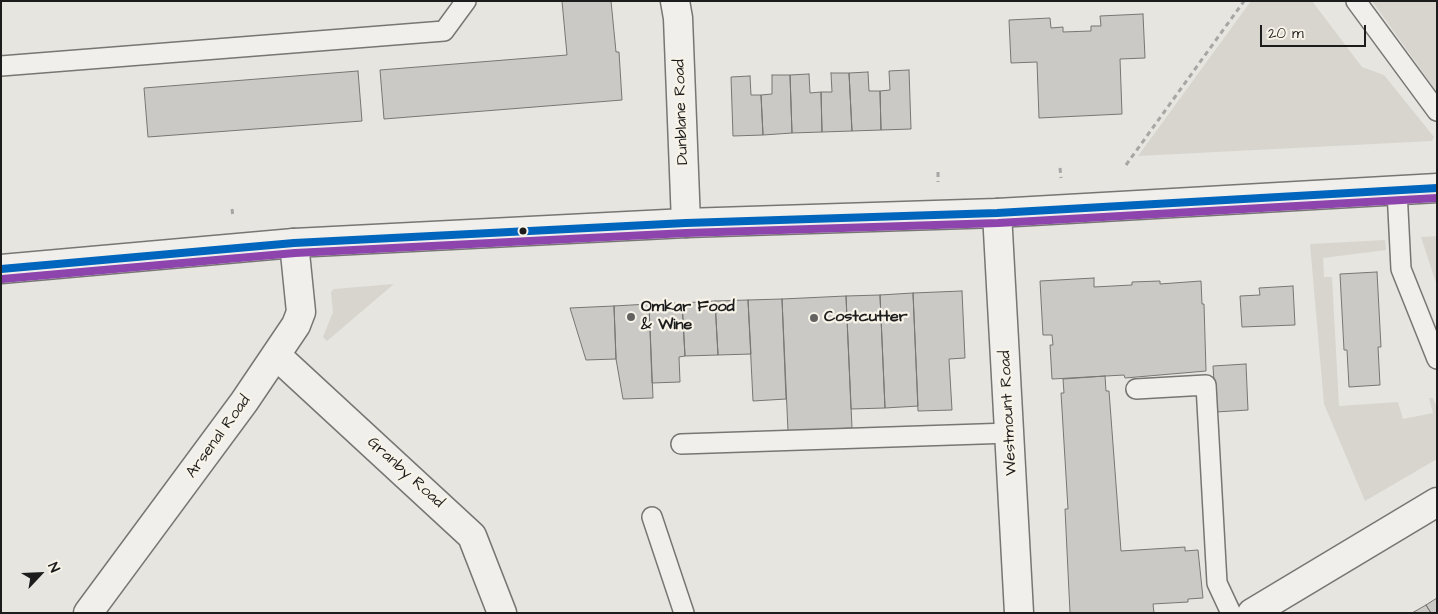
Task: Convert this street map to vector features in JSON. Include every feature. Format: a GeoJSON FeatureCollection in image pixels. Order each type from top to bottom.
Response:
{"type":"FeatureCollection","features":[{"type":"Feature","properties":{"kind":"main road","name":"Dunblane Road"},"geometry":{"type":"LineString","coordinates":[[675,1],[678,18],[686,223]]}},
{"type":"Feature","properties":{"kind":"main road"},"geometry":{"type":"LineString","coordinates":[[1,269],[294,243],[686,223],[997,213],[1437,188]]}},
{"type":"Feature","properties":{"kind":"main road","name":"Westmount Road"},"geometry":{"type":"LineString","coordinates":[[997,213],[1019,613]]}},
{"type":"Feature","properties":{"kind":"main road","name":"Arsenal Road"},"geometry":{"type":"LineString","coordinates":[[88,613],[277,356],[296,325],[301,312],[294,243]]}},
{"type":"Feature","properties":{"kind":"main road","name":"Granby Road"},"geometry":{"type":"LineString","coordinates":[[277,356],[472,536],[480,551],[502,613]]}},
{"type":"Feature","properties":{"kind":"main road"},"geometry":{"type":"LineString","coordinates":[[1252,613],[1437,502]]}},
{"type":"Feature","properties":{"kind":"lane"},"geometry":{"type":"LineString","coordinates":[[1,66],[444,30],[466,1]]}},
{"type":"Feature","properties":{"kind":"lane"},"geometry":{"type":"LineString","coordinates":[[1356,1],[1437,111]]}},
{"type":"Feature","properties":{"kind":"lane"},"geometry":{"type":"LineString","coordinates":[[1397,190],[1401,269],[1437,359]]}},
{"type":"Feature","properties":{"kind":"lane"},"geometry":{"type":"LineString","coordinates":[[1136,389],[1206,385],[1217,583],[1231,613]]}},
{"type":"Feature","properties":{"kind":"lane"},"geometry":{"type":"LineString","coordinates":[[680,444],[1010,433]]}},
{"type":"Feature","properties":{"kind":"lane"},"geometry":{"type":"LineString","coordinates":[[652,517],[684,613]]}},
{"type":"Feature","properties":{"kind":"path"},"geometry":{"type":"LineString","coordinates":[[1126,165],[1244,1]]}},
{"type":"Feature","properties":{"kind":"path"},"geometry":{"type":"LineString","coordinates":[[1060,168],[1061,179]]}},
{"type":"Feature","properties":{"kind":"path"},"geometry":{"type":"LineString","coordinates":[[938,172],[938,183]]}},
{"type":"Feature","properties":{"kind":"shaded area"},"geometry":{"type":"Polygon","coordinates":[[[1251,1],[1312,1],[1362,67],[1384,75],[1434,137],[1432,141],[1138,156],[1251,1]]]}},
{"type":"Feature","properties":{"kind":"shaded area"},"geometry":{"type":"Polygon","coordinates":[[[1372,1],[1437,1],[1437,92],[1372,1]]]}},
{"type":"Feature","properties":{"kind":"shaded area"},"geometry":{"type":"Polygon","coordinates":[[[1437,236],[1437,286],[1421,237],[1437,236]]]}},
{"type":"Feature","properties":{"kind":"shaded area"},"geometry":{"type":"Polygon","coordinates":[[[1385,240],[1386,250],[1323,258],[1324,277],[1332,277],[1339,406],[1398,402],[1403,419],[1433,413],[1429,398],[1433,398],[1437,408],[1437,459],[1365,501],[1324,404],[1310,244],[1385,240]]]}},
{"type":"Feature","properties":{"kind":"shaded area"},"geometry":{"type":"Polygon","coordinates":[[[394,284],[327,341],[323,337],[333,312],[331,292],[334,289],[394,284]]]}},
{"type":"Feature","properties":{"kind":"building"},"geometry":{"type":"Polygon","coordinates":[[[562,1],[611,1],[616,52],[619,52],[622,100],[384,119],[380,70],[567,55],[562,1]]]}},
{"type":"Feature","properties":{"kind":"building"},"geometry":{"type":"Polygon","coordinates":[[[1143,14],[1145,58],[1120,59],[1122,114],[1039,118],[1037,62],[1011,63],[1009,20],[1050,18],[1051,28],[1063,27],[1063,32],[1091,31],[1091,26],[1101,26],[1100,16],[1143,14]]]}},
{"type":"Feature","properties":{"kind":"building"},"geometry":{"type":"Polygon","coordinates":[[[909,70],[911,129],[881,130],[880,91],[890,90],[889,71],[909,70]]]}},
{"type":"Feature","properties":{"kind":"building"},"geometry":{"type":"Polygon","coordinates":[[[358,71],[362,121],[148,137],[144,88],[358,71]]]}},
{"type":"Feature","properties":{"kind":"building"},"geometry":{"type":"Polygon","coordinates":[[[868,72],[869,91],[880,91],[881,130],[852,131],[849,73],[868,72]]]}},
{"type":"Feature","properties":{"kind":"building"},"geometry":{"type":"Polygon","coordinates":[[[831,73],[849,73],[852,131],[822,132],[821,92],[832,92],[831,73]]]}},
{"type":"Feature","properties":{"kind":"building"},"geometry":{"type":"Polygon","coordinates":[[[809,74],[810,93],[821,92],[822,132],[792,133],[790,75],[809,74]]]}},
{"type":"Feature","properties":{"kind":"building"},"geometry":{"type":"Polygon","coordinates":[[[772,75],[790,75],[792,133],[763,135],[761,95],[772,94],[772,75]]]}},
{"type":"Feature","properties":{"kind":"building"},"geometry":{"type":"Polygon","coordinates":[[[750,76],[751,95],[761,95],[763,135],[733,136],[731,77],[750,76]]]}},
{"type":"Feature","properties":{"kind":"building"},"geometry":{"type":"Polygon","coordinates":[[[1377,272],[1381,347],[1378,347],[1380,385],[1349,387],[1347,350],[1344,350],[1340,274],[1377,272]]]}},
{"type":"Feature","properties":{"kind":"building"},"geometry":{"type":"Polygon","coordinates":[[[1094,278],[1094,287],[1132,285],[1132,282],[1160,281],[1160,284],[1201,281],[1202,304],[1204,304],[1206,371],[1125,378],[1124,375],[1052,379],[1050,345],[1053,345],[1052,335],[1043,335],[1040,281],[1094,278]]]}},
{"type":"Feature","properties":{"kind":"building"},"geometry":{"type":"Polygon","coordinates":[[[1293,286],[1295,325],[1242,327],[1240,296],[1260,295],[1259,288],[1293,286]]]}},
{"type":"Feature","properties":{"kind":"building"},"geometry":{"type":"Polygon","coordinates":[[[962,291],[965,358],[949,359],[952,410],[918,411],[913,293],[962,291]]]}},
{"type":"Feature","properties":{"kind":"building"},"geometry":{"type":"Polygon","coordinates":[[[913,293],[918,406],[885,408],[880,295],[913,293]]]}},
{"type":"Feature","properties":{"kind":"building"},"geometry":{"type":"Polygon","coordinates":[[[880,295],[885,408],[851,409],[846,296],[880,295]]]}},
{"type":"Feature","properties":{"kind":"building"},"geometry":{"type":"Polygon","coordinates":[[[846,296],[852,428],[788,431],[782,299],[846,296]]]}},
{"type":"Feature","properties":{"kind":"building"},"geometry":{"type":"Polygon","coordinates":[[[782,299],[786,399],[753,401],[748,300],[782,299]]]}},
{"type":"Feature","properties":{"kind":"building"},"geometry":{"type":"Polygon","coordinates":[[[748,300],[751,354],[718,355],[715,301],[748,300]]]}},
{"type":"Feature","properties":{"kind":"building"},"geometry":{"type":"Polygon","coordinates":[[[715,301],[718,355],[685,356],[682,303],[715,301]]]}},
{"type":"Feature","properties":{"kind":"building"},"geometry":{"type":"Polygon","coordinates":[[[682,303],[685,356],[679,357],[680,382],[652,383],[649,304],[682,303]]]}},
{"type":"Feature","properties":{"kind":"building"},"geometry":{"type":"Polygon","coordinates":[[[649,304],[653,398],[623,399],[616,359],[614,306],[649,304]]]}},
{"type":"Feature","properties":{"kind":"building"},"geometry":{"type":"Polygon","coordinates":[[[614,306],[616,359],[586,360],[570,308],[614,306]]]}},
{"type":"Feature","properties":{"kind":"building"},"geometry":{"type":"Polygon","coordinates":[[[1246,364],[1248,410],[1216,412],[1213,366],[1246,364]]]}},
{"type":"Feature","properties":{"kind":"building"},"geometry":{"type":"Polygon","coordinates":[[[1105,376],[1106,391],[1109,391],[1121,551],[1185,547],[1185,551],[1198,550],[1203,598],[1188,599],[1188,602],[1153,604],[1154,613],[1070,613],[1065,509],[1068,509],[1061,393],[1064,393],[1063,379],[1105,376]]]}},
{"type":"Feature","properties":{"kind":"building"},"geometry":{"type":"Polygon","coordinates":[[[1437,598],[1437,613],[1431,613],[1426,605],[1437,598]]]}},
{"type":"Feature","properties":{"kind":"building"},"geometry":{"type":"Polygon","coordinates":[[[1426,605],[1431,613],[1412,613],[1426,605]]]}},
{"type":"Feature","properties":{"kind":"transit line"},"geometry":{"type":"LineString","coordinates":[[1,269],[294,243],[686,223],[997,213],[1437,188]]}},
{"type":"Feature","properties":{"kind":"transit line"},"geometry":{"type":"LineString","coordinates":[[2,279],[295,253],[686,233],[998,223],[1437,198]]}},
{"type":"Feature","properties":{"kind":"place","name":"Omkar Food & Wine"},"geometry":{"type":"Point","coordinates":[631,317]}},
{"type":"Feature","properties":{"kind":"place","name":"Costcutter"},"geometry":{"type":"Point","coordinates":[814,318]}}]}
